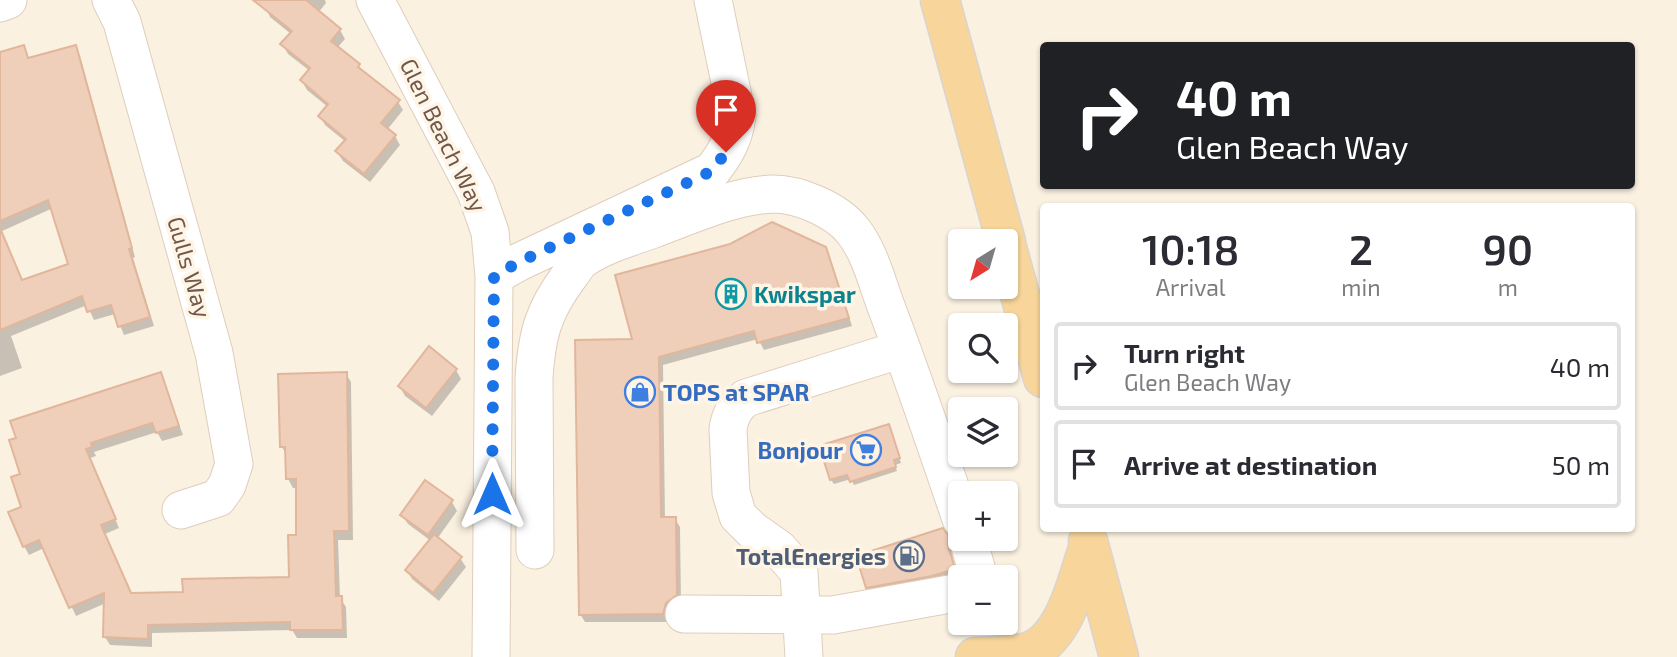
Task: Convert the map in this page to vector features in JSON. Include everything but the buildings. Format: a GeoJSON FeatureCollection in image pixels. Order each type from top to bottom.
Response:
{"type":"FeatureCollection","features":[{"type":"Feature","properties":{"kind":"main road"},"geometry":{"type":"LineString","coordinates":[[940,0],[1002,229]]}},
{"type":"Feature","properties":{"kind":"main road"},"geometry":{"type":"LineString","coordinates":[[1018,287],[1040,367]]}},
{"type":"Feature","properties":{"kind":"main road"},"geometry":{"type":"LineString","coordinates":[[975,657],[1025,653],[1040,646],[1056,631],[1069,604],[1086,537]]}},
{"type":"Feature","properties":{"kind":"main road"},"geometry":{"type":"LineString","coordinates":[[1086,537],[1119,657]]}},
{"type":"Feature","properties":{"kind":"street"},"geometry":{"type":"LineString","coordinates":[[0,3],[8,0]]}},
{"type":"Feature","properties":{"kind":"street","name":"Gulls Way"},"geometry":{"type":"LineString","coordinates":[[111,0],[122,22],[214,353],[234,464],[227,485],[218,498],[181,510]]}},
{"type":"Feature","properties":{"kind":"street","name":"Glen Beach Way"},"geometry":{"type":"LineString","coordinates":[[375,0],[476,192],[490,232],[494,276],[491,657]]}},
{"type":"Feature","properties":{"kind":"street"},"geometry":{"type":"LineString","coordinates":[[494,276],[712,171],[734,136],[737,116],[713,0]]}},
{"type":"Feature","properties":{"kind":"street"},"geometry":{"type":"LineString","coordinates":[[719,162],[757,197]]}},
{"type":"Feature","properties":{"kind":"street"},"geometry":{"type":"LineString","coordinates":[[535,550],[536,352],[543,320],[564,283],[581,259],[616,243],[721,205],[775,194],[818,206],[853,230],[866,254],[902,349],[948,482]]}},
{"type":"Feature","properties":{"kind":"street"},"geometry":{"type":"LineString","coordinates":[[804,657],[799,572],[779,549],[744,524],[734,504],[728,429],[732,412],[747,398],[902,349]]}},
{"type":"Feature","properties":{"kind":"street"},"geometry":{"type":"LineString","coordinates":[[684,614],[833,615],[948,594]]}},
{"type":"Feature","properties":{"kind":"place","name":"Kwikspar"},"geometry":{"type":"Point","coordinates":[731,294]}},
{"type":"Feature","properties":{"kind":"place","name":"TOPS at SPAR"},"geometry":{"type":"Point","coordinates":[640,392]}},
{"type":"Feature","properties":{"kind":"place","name":"Bonjour"},"geometry":{"type":"Point","coordinates":[866,450]}},
{"type":"Feature","properties":{"kind":"place","name":"TotalEnergies"},"geometry":{"type":"Point","coordinates":[909,556]}},
{"type":"Feature","properties":{"kind":"route"},"geometry":{"type":"LineString","coordinates":[[492,494],[494,276],[712,171],[726,152]]}}]}
